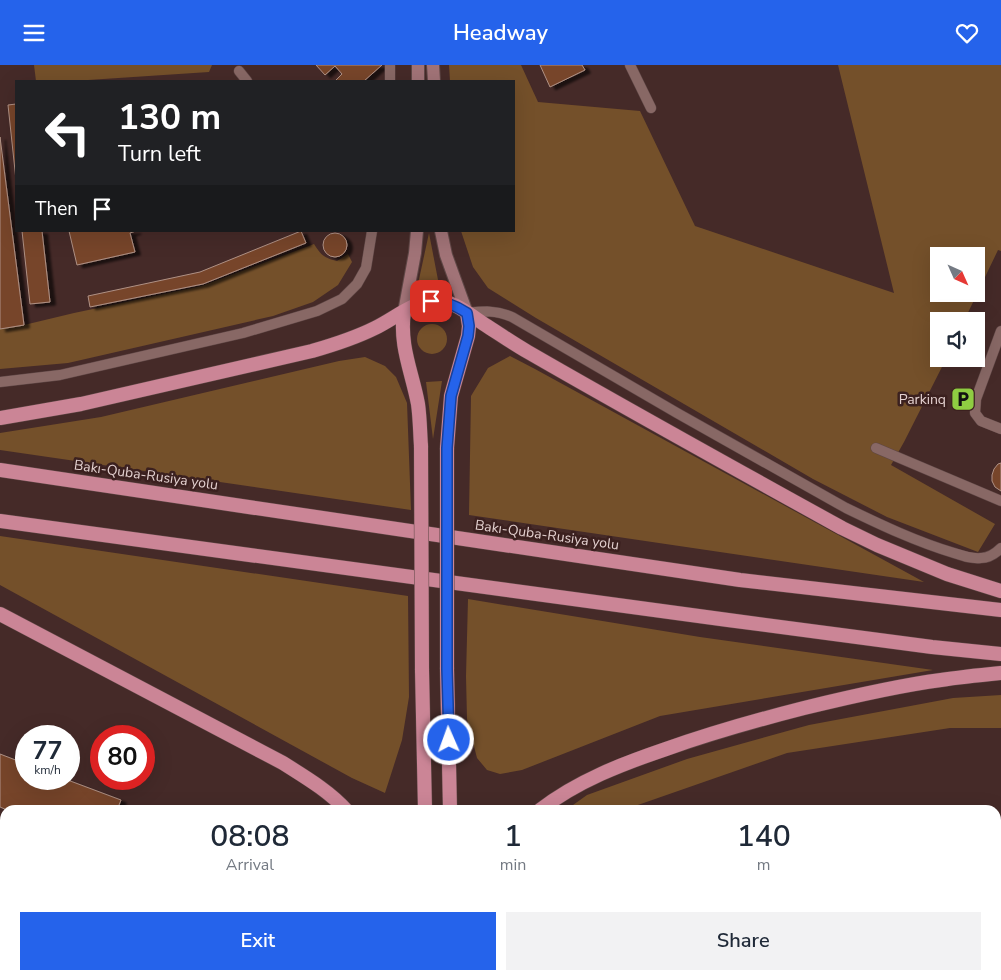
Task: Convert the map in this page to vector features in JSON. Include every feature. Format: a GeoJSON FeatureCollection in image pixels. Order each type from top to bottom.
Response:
{"type":"FeatureCollection","features":[{"type":"Feature","properties":{"kind":"highway"},"geometry":{"type":"LineString","coordinates":[[0,418],[80,404],[312,351],[356,337],[420,303],[442,301],[454,305],[519,347],[626,409],[842,528],[877,545],[947,574],[1001,591]]}},
{"type":"Feature","properties":{"kind":"highway"},"geometry":{"type":"LineString","coordinates":[[404,312],[402,338],[418,404],[421,447],[425,805]]}},
{"type":"Feature","properties":{"kind":"highway"},"geometry":{"type":"LineString","coordinates":[[450,805],[447,669],[447,448],[451,396],[468,336],[467,313]]}},
{"type":"Feature","properties":{"kind":"highway","name":"Bakı-Quba-Rusiya yolu"},"geometry":{"type":"LineString","coordinates":[[0,470],[740,580],[1001,610]]}},
{"type":"Feature","properties":{"kind":"highway"},"geometry":{"type":"LineString","coordinates":[[0,521],[728,620],[932,647],[1001,654]]}},
{"type":"Feature","properties":{"kind":"highway"},"geometry":{"type":"LineString","coordinates":[[0,614],[283,763],[342,805]]}},
{"type":"Feature","properties":{"kind":"highway"},"geometry":{"type":"LineString","coordinates":[[546,805],[570,790],[604,773],[647,755],[751,721],[851,696],[941,679],[1001,673]]}},
{"type":"Feature","properties":{"kind":"main road"},"geometry":{"type":"LineString","coordinates":[[418,65],[418,80]]}},
{"type":"Feature","properties":{"kind":"main road"},"geometry":{"type":"LineString","coordinates":[[433,65],[434,80]]}},
{"type":"Feature","properties":{"kind":"main road"},"geometry":{"type":"LineString","coordinates":[[404,312],[417,232]]}},
{"type":"Feature","properties":{"kind":"main road"},"geometry":{"type":"LineString","coordinates":[[441,232],[446,255],[467,313]]}},
{"type":"Feature","properties":{"kind":"lane"},"geometry":{"type":"LineString","coordinates":[[390,65],[390,80]]}},
{"type":"Feature","properties":{"kind":"lane"},"geometry":{"type":"LineString","coordinates":[[630,65],[651,108]]}},
{"type":"Feature","properties":{"kind":"lane"},"geometry":{"type":"LineString","coordinates":[[240,71],[246,80]]}},
{"type":"Feature","properties":{"kind":"lane"},"geometry":{"type":"LineString","coordinates":[[0,382],[60,375],[243,333],[317,311],[342,299],[356,284],[366,268],[372,232]]}},
{"type":"Feature","properties":{"kind":"lane"},"geometry":{"type":"LineString","coordinates":[[467,313],[491,311],[512,317],[846,508],[938,549],[970,558],[982,558],[996,553],[1001,548]]}},
{"type":"Feature","properties":{"kind":"lane"},"geometry":{"type":"LineString","coordinates":[[1001,331],[976,399],[975,413],[982,421],[1001,429]]}},
{"type":"Feature","properties":{"kind":"lane"},"geometry":{"type":"LineString","coordinates":[[876,448],[1001,501]]}},
{"type":"Feature","properties":{"kind":"shaded area"},"geometry":{"type":"Polygon","coordinates":[[[34,65],[212,65],[209,72],[88,80],[36,80],[34,65]]]}},
{"type":"Feature","properties":{"kind":"shaded area"},"geometry":{"type":"Polygon","coordinates":[[[449,65],[521,65],[538,102],[640,111],[695,226],[894,293],[838,65],[1001,65],[1001,251],[998,250],[985,277],[985,247],[930,247],[930,303],[973,303],[968,312],[930,312],[930,367],[942,367],[891,465],[995,524],[978,552],[887,517],[813,479],[536,318],[488,288],[473,267],[461,232],[515,232],[515,80],[450,80],[449,65]]]}},
{"type":"Feature","properties":{"kind":"shaded area"},"geometry":{"type":"Polygon","coordinates":[[[429,233],[439,285],[418,284],[429,233]]]}},
{"type":"Feature","properties":{"kind":"shaded area"},"geometry":{"type":"Polygon","coordinates":[[[314,244],[326,257],[337,261],[348,254],[352,262],[338,285],[313,302],[273,316],[68,363],[0,369],[0,329],[202,286],[314,244]]]}},
{"type":"Feature","properties":{"kind":"shaded area"},"geometry":{"type":"Polygon","coordinates":[[[432,324],[438,325],[446,333],[446,345],[438,353],[432,354],[426,353],[418,345],[417,339],[418,333],[426,325],[432,324]]]}},
{"type":"Feature","properties":{"kind":"shaded area"},"geometry":{"type":"Polygon","coordinates":[[[510,356],[924,582],[469,515],[471,396],[488,368],[510,356]]]}},
{"type":"Feature","properties":{"kind":"shaded area"},"geometry":{"type":"Polygon","coordinates":[[[365,357],[385,366],[396,377],[407,403],[411,510],[0,450],[0,433],[101,417],[339,361],[365,357]]]}},
{"type":"Feature","properties":{"kind":"shaded area"},"geometry":{"type":"Polygon","coordinates":[[[442,381],[433,439],[426,382],[442,381]]]}},
{"type":"Feature","properties":{"kind":"shaded area"},"geometry":{"type":"Polygon","coordinates":[[[0,536],[408,596],[409,697],[402,740],[385,793],[352,778],[0,585],[0,536]]]}},
{"type":"Feature","properties":{"kind":"shaded area"},"geometry":{"type":"Polygon","coordinates":[[[468,599],[700,637],[933,670],[660,716],[522,770],[500,774],[487,770],[477,758],[467,719],[468,599]]]}},
{"type":"Feature","properties":{"kind":"shaded area"},"geometry":{"type":"Polygon","coordinates":[[[1001,695],[1001,728],[950,728],[787,753],[638,805],[573,805],[587,795],[687,759],[809,725],[953,698],[1001,695]]]}},
{"type":"Feature","properties":{"kind":"building"},"geometry":{"type":"Polygon","coordinates":[[[316,65],[382,65],[365,80],[336,80],[342,74],[335,66],[325,75],[316,65]]]}},
{"type":"Feature","properties":{"kind":"building"},"geometry":{"type":"Polygon","coordinates":[[[540,65],[582,65],[585,70],[550,87],[540,65]]]}},
{"type":"Feature","properties":{"kind":"building"},"geometry":{"type":"Polygon","coordinates":[[[15,104],[15,171],[8,105],[15,104]]]}},
{"type":"Feature","properties":{"kind":"building"},"geometry":{"type":"Polygon","coordinates":[[[0,137],[24,325],[0,329],[0,137]]]}},
{"type":"Feature","properties":{"kind":"building"},"geometry":{"type":"Polygon","coordinates":[[[22,232],[42,232],[50,302],[30,304],[22,232]]]}},
{"type":"Feature","properties":{"kind":"building"},"geometry":{"type":"Polygon","coordinates":[[[69,232],[133,232],[130,233],[135,252],[77,265],[69,232]]]}},
{"type":"Feature","properties":{"kind":"building"},"geometry":{"type":"Polygon","coordinates":[[[299,232],[301,232],[306,243],[203,284],[90,307],[88,296],[200,272],[299,232]]]}},
{"type":"Feature","properties":{"kind":"building"},"geometry":{"type":"Polygon","coordinates":[[[335,233],[344,236],[347,245],[344,254],[335,257],[326,254],[323,245],[326,236],[335,233]]]}},
{"type":"Feature","properties":{"kind":"building"},"geometry":{"type":"Polygon","coordinates":[[[1001,463],[1001,491],[995,487],[992,475],[994,469],[1001,463]]]}},
{"type":"Feature","properties":{"kind":"building"},"geometry":{"type":"Polygon","coordinates":[[[0,754],[15,760],[15,790],[80,790],[80,785],[90,790],[121,800],[119,805],[0,805],[0,754]]]}},
{"type":"Feature","properties":{"kind":"place","name":"Parkinq"},"geometry":{"type":"Point","coordinates":[963,399]}},
{"type":"Feature","properties":{"kind":"route"},"geometry":{"type":"LineString","coordinates":[[431,301],[442,301],[454,305],[467,313],[469,326],[466,347],[451,396],[448,423],[447,669],[449,740]]}}]}
